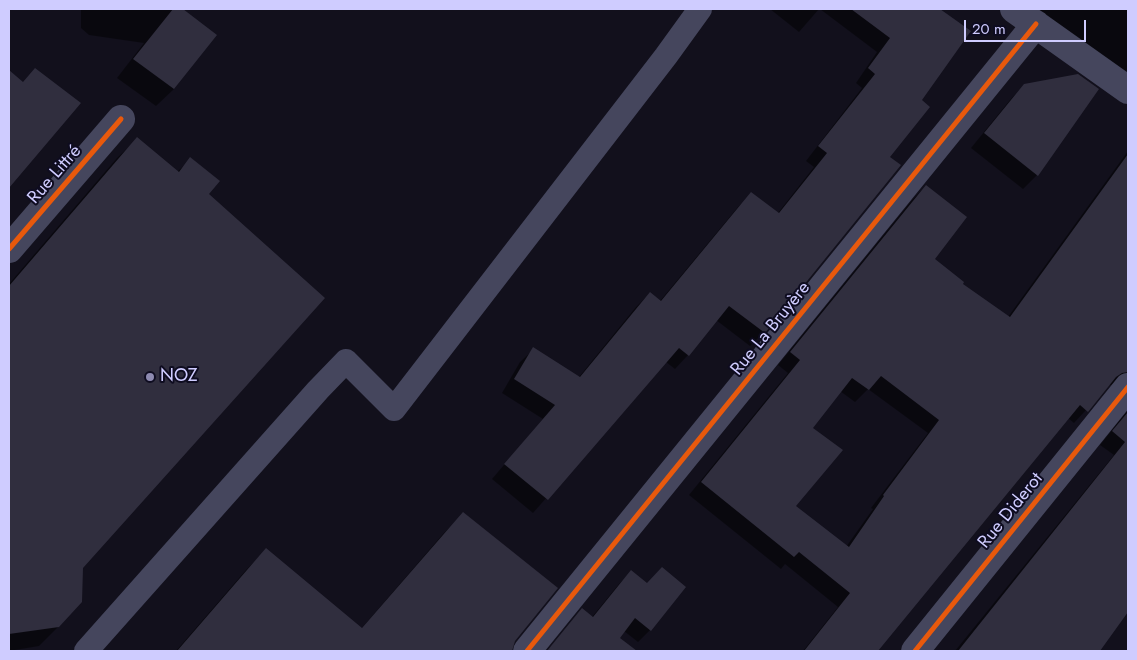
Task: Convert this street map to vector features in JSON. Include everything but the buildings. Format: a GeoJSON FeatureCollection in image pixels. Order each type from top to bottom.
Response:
{"type":"FeatureCollection","features":[{"type":"Feature","properties":{"kind":"street"},"geometry":{"type":"LineString","coordinates":[[1014,9],[1128,90]]}},
{"type":"Feature","properties":{"kind":"street","name":"Rue La Bruyère"},"geometry":{"type":"LineString","coordinates":[[527,651],[1036,24]]}},
{"type":"Feature","properties":{"kind":"street","name":"Rue Littré"},"geometry":{"type":"LineString","coordinates":[[9,249],[121,119]]}},
{"type":"Feature","properties":{"kind":"street","name":"Rue Diderot"},"geometry":{"type":"LineString","coordinates":[[914,651],[1128,387]]}},
{"type":"Feature","properties":{"kind":"lane"},"geometry":{"type":"LineString","coordinates":[[86,651],[346,361],[394,409],[666,56],[700,9]]}},
{"type":"Feature","properties":{"kind":"cycle path"},"geometry":{"type":"LineString","coordinates":[[527,651],[1036,24]]}},
{"type":"Feature","properties":{"kind":"cycle path"},"geometry":{"type":"LineString","coordinates":[[9,249],[121,119]]}},
{"type":"Feature","properties":{"kind":"cycle path"},"geometry":{"type":"LineString","coordinates":[[915,651],[1128,387]]}},
{"type":"Feature","properties":{"kind":"place","name":"NOZ"},"geometry":{"type":"Point","coordinates":[150,377]}}]}
